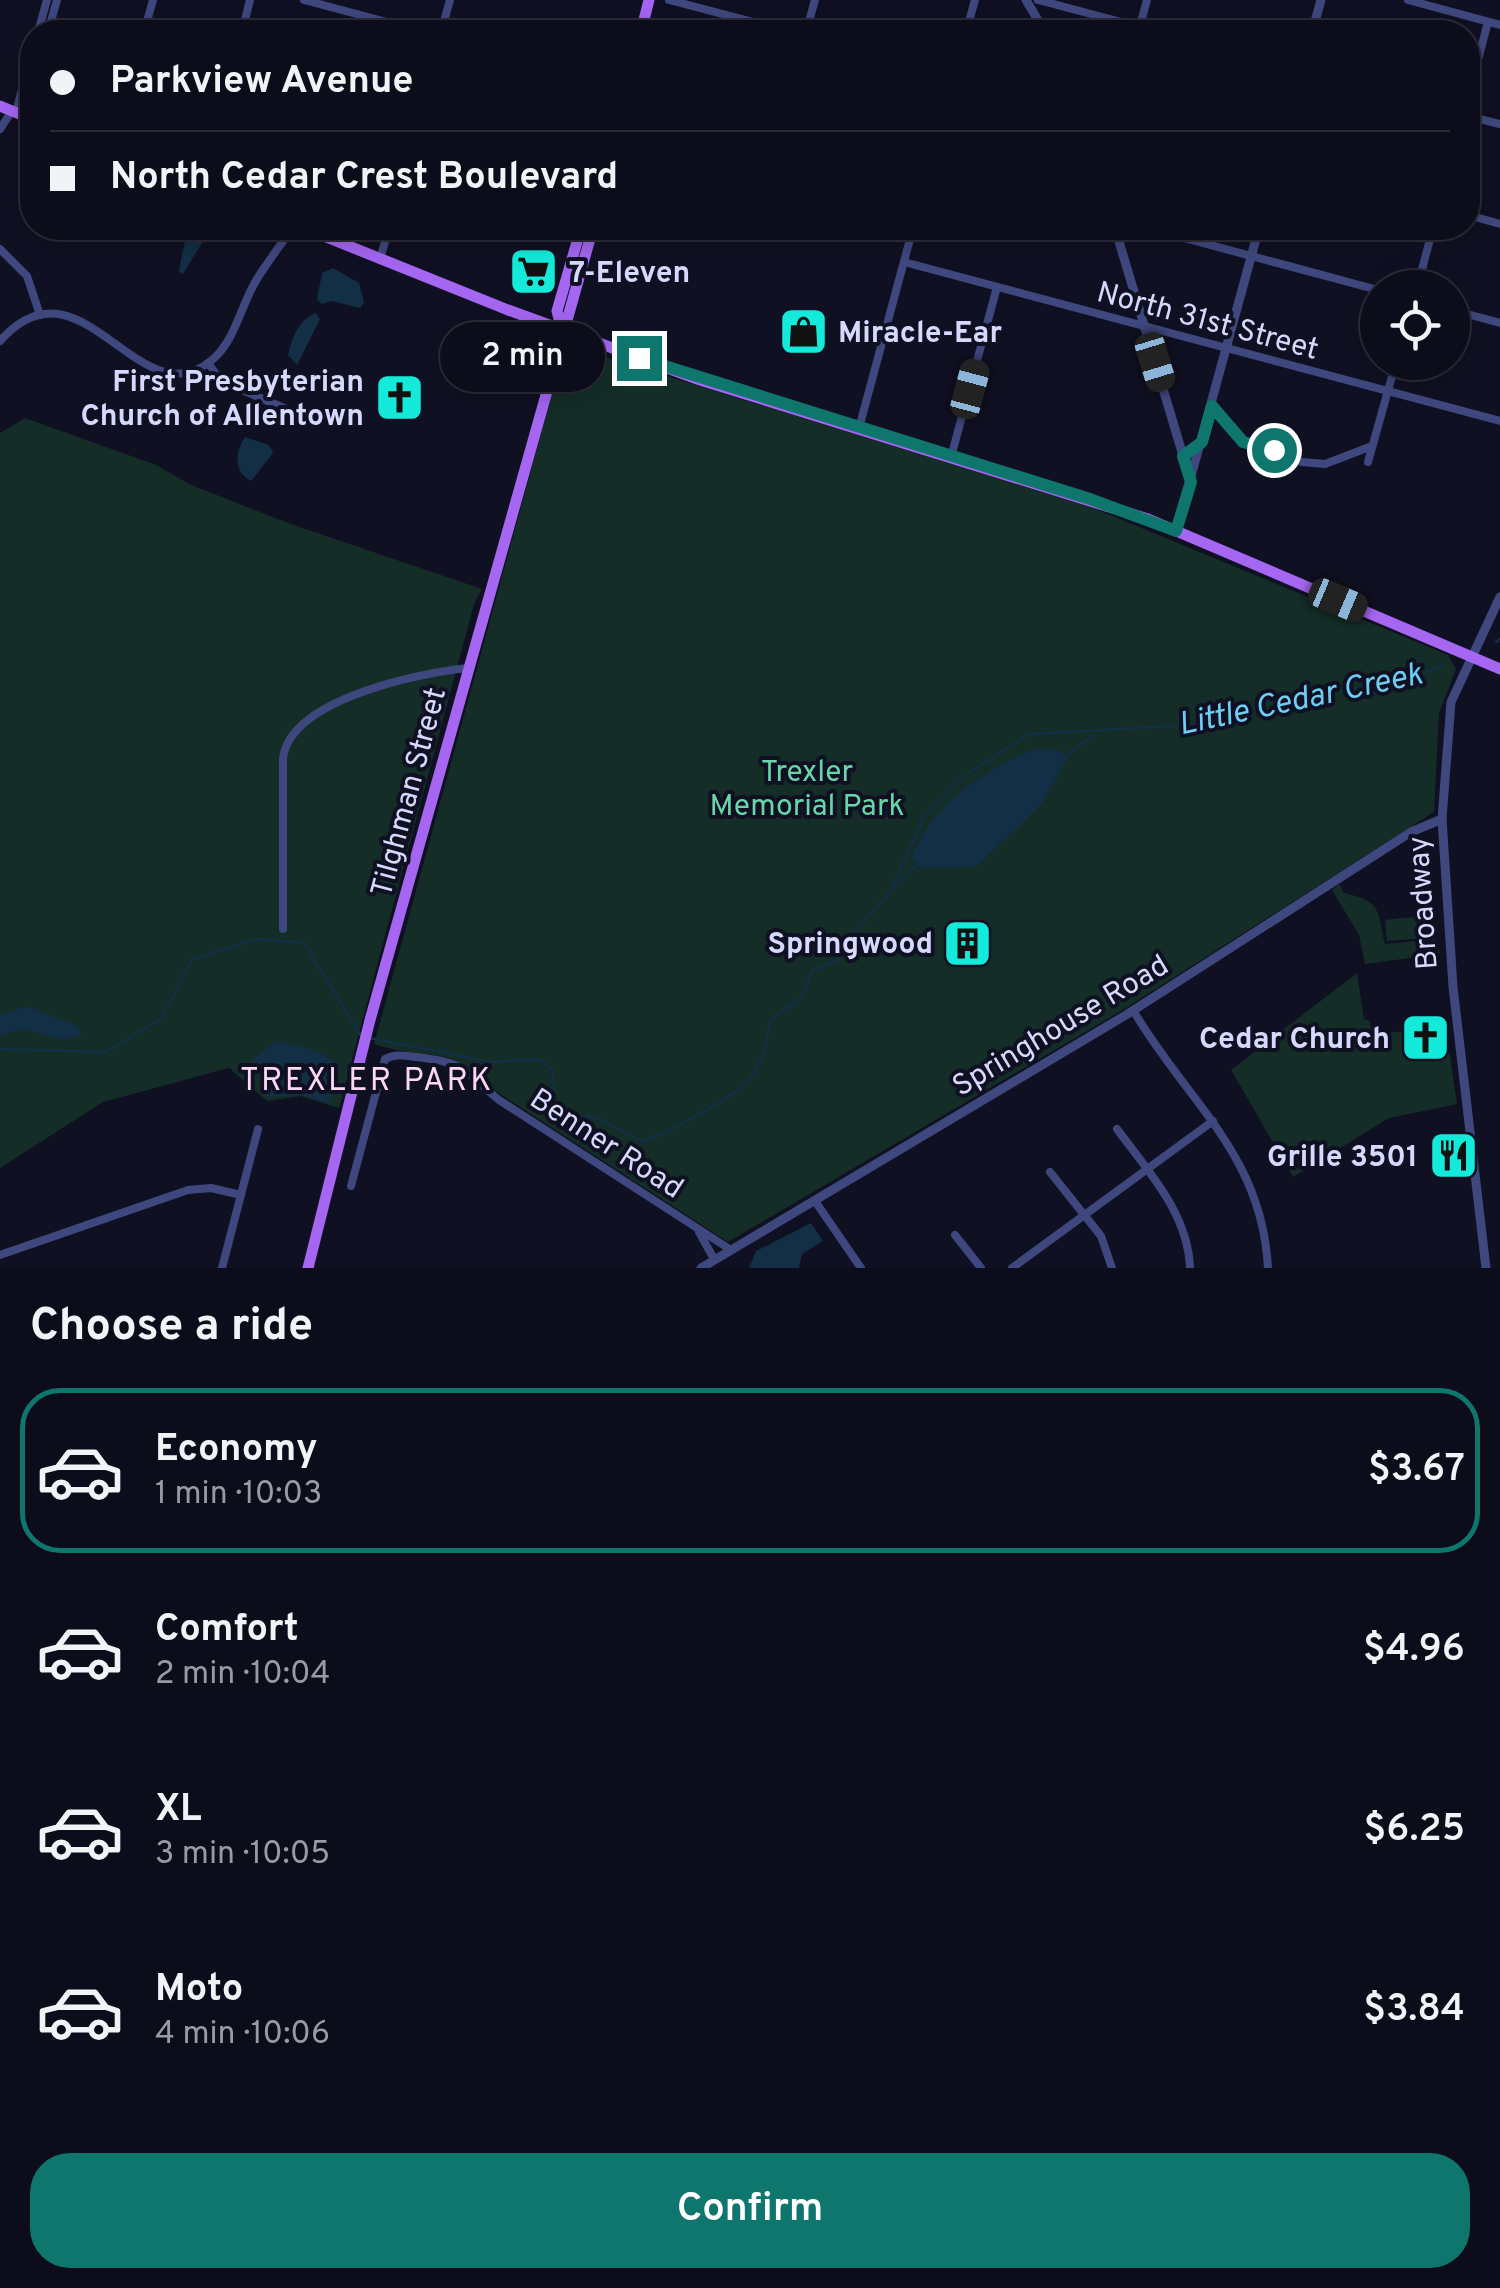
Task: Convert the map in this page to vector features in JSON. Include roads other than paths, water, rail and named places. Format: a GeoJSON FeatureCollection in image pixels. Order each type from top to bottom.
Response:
{"type":"FeatureCollection","features":[{"type":"Feature","properties":{"kind":"main road"},"geometry":{"type":"LineString","coordinates":[[333,240],[700,380],[1176,531],[1500,669]]}},
{"type":"Feature","properties":{"kind":"main road","name":"Tilghman Street"},"geometry":{"type":"LineString","coordinates":[[562,330],[557,310],[577,240]]}},
{"type":"Feature","properties":{"kind":"main road","name":"Tilghman Street"},"geometry":{"type":"LineString","coordinates":[[308,1268],[370,1020],[589,240]]}},
{"type":"Feature","properties":{"kind":"street"},"geometry":{"type":"LineString","coordinates":[[304,0],[379,20]]}},
{"type":"Feature","properties":{"kind":"street"},"geometry":{"type":"LineString","coordinates":[[669,0],[745,20]]}},
{"type":"Feature","properties":{"kind":"street"},"geometry":{"type":"LineString","coordinates":[[1038,0],[1105,20]]}},
{"type":"Feature","properties":{"kind":"street"},"geometry":{"type":"LineString","coordinates":[[1408,0],[1500,25]]}},
{"type":"Feature","properties":{"kind":"street"},"geometry":{"type":"LineString","coordinates":[[1480,52],[1488,22]]}},
{"type":"Feature","properties":{"kind":"street"},"geometry":{"type":"LineString","coordinates":[[0,129],[17,113]]}},
{"type":"Feature","properties":{"kind":"street"},"geometry":{"type":"LineString","coordinates":[[0,341],[20,323],[40,315],[81,319],[160,372],[185,372],[208,363],[226,343],[256,280],[284,240]]}},
{"type":"Feature","properties":{"kind":"street"},"geometry":{"type":"LineString","coordinates":[[380,259],[386,240]]}},
{"type":"Feature","properties":{"kind":"street"},"geometry":{"type":"LineString","coordinates":[[859,428],[910,240]]}},
{"type":"Feature","properties":{"kind":"street"},"geometry":{"type":"LineString","coordinates":[[1119,240],[1191,482]]}},
{"type":"Feature","properties":{"kind":"street"},"geometry":{"type":"LineString","coordinates":[[1192,240],[1360,285]]}},
{"type":"Feature","properties":{"kind":"street"},"geometry":{"type":"LineString","coordinates":[[1176,531],[1257,240]]}},
{"type":"Feature","properties":{"kind":"street"},"geometry":{"type":"LineString","coordinates":[[1421,270],[1430,240]]}},
{"type":"Feature","properties":{"kind":"street"},"geometry":{"type":"LineString","coordinates":[[0,248],[27,276],[40,315]]}},
{"type":"Feature","properties":{"kind":"street","name":"North 31st Street"},"geometry":{"type":"LineString","coordinates":[[904,262],[1500,420]]}},
{"type":"Feature","properties":{"kind":"street"},"geometry":{"type":"LineString","coordinates":[[951,457],[997,287]]}},
{"type":"Feature","properties":{"kind":"street"},"geometry":{"type":"LineString","coordinates":[[1470,315],[1500,323]]}},
{"type":"Feature","properties":{"kind":"street"},"geometry":{"type":"LineString","coordinates":[[208,363],[221,380],[312,420]]}},
{"type":"Feature","properties":{"kind":"street"},"geometry":{"type":"LineString","coordinates":[[1368,462],[1391,380]]}},
{"type":"Feature","properties":{"kind":"street"},"geometry":{"type":"LineString","coordinates":[[1212,406],[1243,442],[1302,462],[1325,464],[1372,446]]}},
{"type":"Feature","properties":{"kind":"street"},"geometry":{"type":"LineString","coordinates":[[1183,456],[1202,442]]}},
{"type":"Feature","properties":{"kind":"street","name":"Broadway"},"geometry":{"type":"LineString","coordinates":[[1486,1268],[1453,987],[1442,819],[1448,716],[1470,657],[1500,597]]}},
{"type":"Feature","properties":{"kind":"street"},"geometry":{"type":"LineString","coordinates":[[283,930],[283,758],[287,741],[328,710],[384,682],[468,668]]}},
{"type":"Feature","properties":{"kind":"street","name":"Springhouse Road"},"geometry":{"type":"LineString","coordinates":[[701,1268],[1133,1010],[1411,832],[1442,819]]}},
{"type":"Feature","properties":{"kind":"street"},"geometry":{"type":"LineString","coordinates":[[1133,1010],[1154,1046],[1188,1084],[1213,1121],[1259,1206],[1268,1268]]}},
{"type":"Feature","properties":{"kind":"street","name":"Benner Road"},"geometry":{"type":"LineString","coordinates":[[351,1186],[388,1056],[458,1064],[499,1100],[731,1250]]}},
{"type":"Feature","properties":{"kind":"street"},"geometry":{"type":"LineString","coordinates":[[1012,1268],[1213,1121]]}},
{"type":"Feature","properties":{"kind":"street"},"geometry":{"type":"LineString","coordinates":[[222,1268],[258,1129]]}},
{"type":"Feature","properties":{"kind":"street"},"geometry":{"type":"LineString","coordinates":[[1117,1129],[1146,1167],[1183,1229],[1190,1268]]}},
{"type":"Feature","properties":{"kind":"street"},"geometry":{"type":"LineString","coordinates":[[1050,1172],[1101,1236],[1112,1268]]}},
{"type":"Feature","properties":{"kind":"street"},"geometry":{"type":"LineString","coordinates":[[0,1255],[188,1190],[210,1188],[242,1196]]}},
{"type":"Feature","properties":{"kind":"street"},"geometry":{"type":"LineString","coordinates":[[815,1202],[861,1268]]}},
{"type":"Feature","properties":{"kind":"street","name":"Benner Road"},"geometry":{"type":"LineString","coordinates":[[696,1228],[714,1260]]}},
{"type":"Feature","properties":{"kind":"street"},"geometry":{"type":"LineString","coordinates":[[956,1235],[981,1268]]}},
{"type":"Feature","properties":{"kind":"water"},"geometry":{"type":"Polygon","coordinates":[[[186,240],[204,240],[183,274],[179,272],[186,240]]]}},
{"type":"Feature","properties":{"kind":"water"},"geometry":{"type":"Polygon","coordinates":[[[333,268],[359,283],[364,302],[360,308],[332,301],[322,304],[317,299],[322,273],[333,268]]]}},
{"type":"Feature","properties":{"kind":"water"},"geometry":{"type":"Polygon","coordinates":[[[316,313],[320,319],[297,365],[288,355],[292,342],[300,325],[316,313]]]}},
{"type":"Feature","properties":{"kind":"water"},"geometry":{"type":"Polygon","coordinates":[[[245,437],[269,445],[273,453],[251,481],[241,472],[238,461],[245,437]]]}},
{"type":"Feature","properties":{"kind":"water"},"geometry":{"type":"Polygon","coordinates":[[[1034,749],[1055,749],[1069,756],[1042,804],[976,867],[921,868],[912,858],[945,805],[978,779],[1034,749]]]}},
{"type":"Feature","properties":{"kind":"water"},"geometry":{"type":"Polygon","coordinates":[[[27,1006],[78,1026],[81,1035],[63,1040],[23,1029],[0,1035],[0,1015],[27,1006]]]}},
{"type":"Feature","properties":{"kind":"water"},"geometry":{"type":"Polygon","coordinates":[[[276,1041],[318,1051],[339,1065],[337,1088],[327,1103],[301,1095],[266,1097],[253,1059],[276,1041]]]}},
{"type":"Feature","properties":{"kind":"water"},"geometry":{"type":"Polygon","coordinates":[[[811,1223],[823,1241],[802,1254],[799,1268],[749,1268],[756,1251],[811,1223]]]}},
{"type":"Feature","properties":{"kind":"waterway","name":"Little Cedar Creek"},"geometry":{"type":"LineString","coordinates":[[1496,642],[1500,639]]}},
{"type":"Feature","properties":{"kind":"waterway","name":"Little Cedar Creek"},"geometry":{"type":"LineString","coordinates":[[369,1038],[491,1062],[539,1059],[553,1070],[554,1102],[561,1115],[597,1118],[641,1141],[653,1137],[719,1103],[744,1084],[761,1059],[770,1020],[802,997],[812,971],[839,959],[851,936],[890,892],[925,815],[958,780],[1029,734],[1209,724],[1268,702],[1408,680],[1443,665]]}},
{"type":"Feature","properties":{"kind":"waterway","name":"Little Cedar Creek"},"geometry":{"type":"LineString","coordinates":[[1068,754],[1094,735]]}},
{"type":"Feature","properties":{"kind":"waterway","name":"Little Cedar Creek"},"geometry":{"type":"LineString","coordinates":[[891,891],[920,862]]}},
{"type":"Feature","properties":{"kind":"waterway","name":"Little Cedar Creek"},"geometry":{"type":"LineString","coordinates":[[0,1049],[106,1052],[162,1018],[192,959],[258,939],[304,943],[361,1036]]}},
{"type":"Feature","properties":{"kind":"place","name":"7-Eleven"},"geometry":{"type":"Point","coordinates":[534,272]}},
{"type":"Feature","properties":{"kind":"place","name":"Miracle-Ear"},"geometry":{"type":"Point","coordinates":[803,332]}},
{"type":"Feature","properties":{"kind":"place","name":"First Presbyterian Church of Allentown"},"geometry":{"type":"Point","coordinates":[399,398]}},
{"type":"Feature","properties":{"kind":"place","name":"Springwood"},"geometry":{"type":"Point","coordinates":[968,943]}},
{"type":"Feature","properties":{"kind":"place","name":"Cedar Church"},"geometry":{"type":"Point","coordinates":[1425,1038]}},
{"type":"Feature","properties":{"kind":"place","name":"Grille 3501"},"geometry":{"type":"Point","coordinates":[1453,1156]}},
{"type":"Feature","properties":{"kind":"district","name":"TREXLER PARK"},"geometry":{"type":"Point","coordinates":[367,1079]}},
{"type":"Feature","properties":{"kind":"park label","name":"Trexler Memorial Park"},"geometry":{"type":"Point","coordinates":[807,788]}}]}
